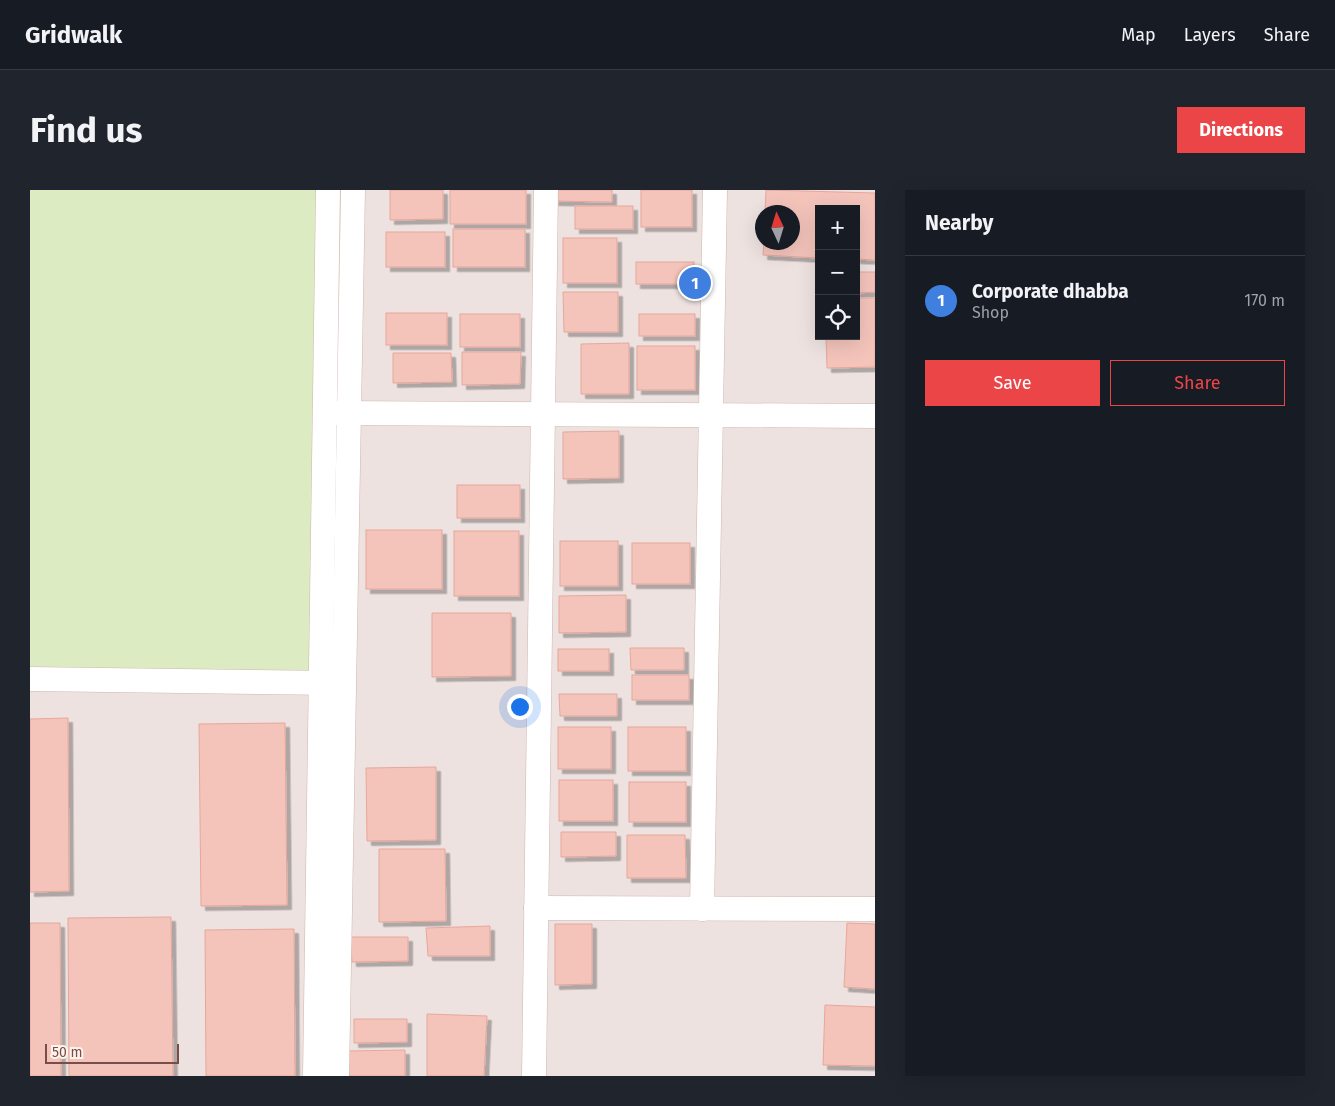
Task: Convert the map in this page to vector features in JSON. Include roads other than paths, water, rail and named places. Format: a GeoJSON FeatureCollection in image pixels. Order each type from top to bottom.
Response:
{"type":"FeatureCollection","features":[{"type":"Feature","properties":{"kind":"street"},"geometry":{"type":"LineString","coordinates":[[315,1076],[328,190]]}},
{"type":"Feature","properties":{"kind":"street"},"geometry":{"type":"LineString","coordinates":[[337,1076],[353,190]]}},
{"type":"Feature","properties":{"kind":"street"},"geometry":{"type":"LineString","coordinates":[[534,1076],[546,190]]}},
{"type":"Feature","properties":{"kind":"street"},"geometry":{"type":"LineString","coordinates":[[702,909],[715,190]]}},
{"type":"Feature","properties":{"kind":"street"},"geometry":{"type":"LineString","coordinates":[[325,413],[875,416]]}},
{"type":"Feature","properties":{"kind":"street"},"geometry":{"type":"LineString","coordinates":[[30,679],[344,683]]}},
{"type":"Feature","properties":{"kind":"street"},"geometry":{"type":"LineString","coordinates":[[536,908],[875,909]]}},
{"type":"Feature","properties":{"kind":"place","name":"Corporate dhabba"},"geometry":{"type":"Point","coordinates":[695,283]}}]}
